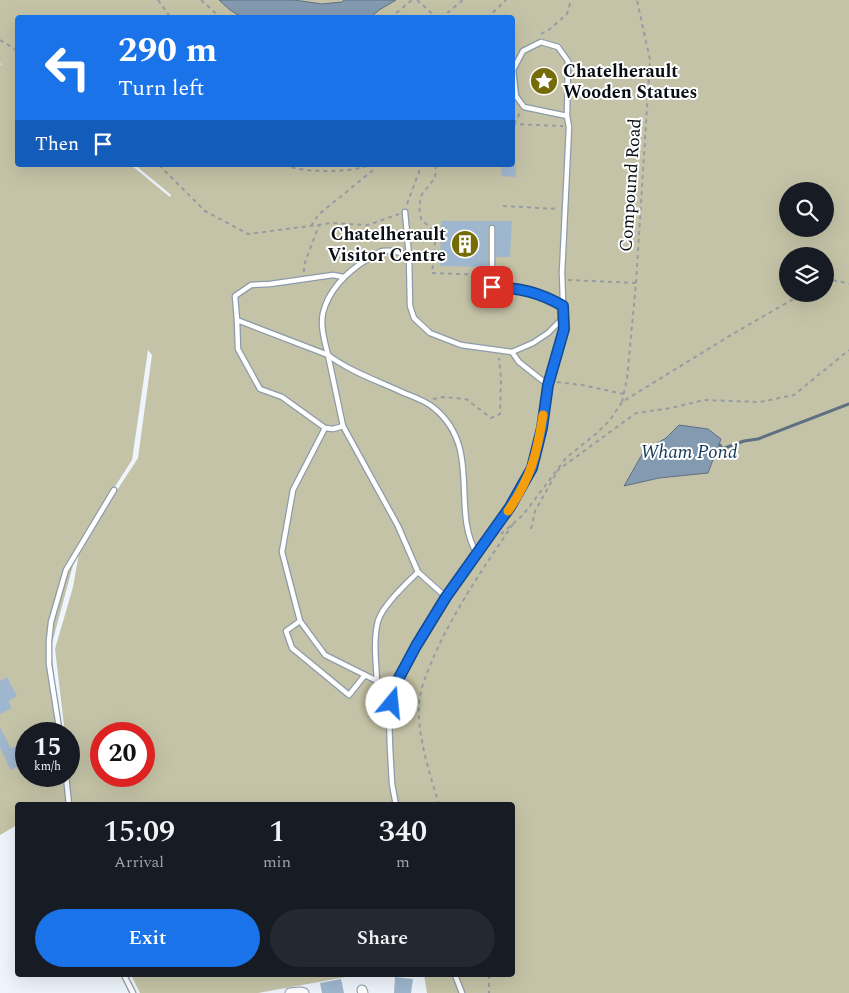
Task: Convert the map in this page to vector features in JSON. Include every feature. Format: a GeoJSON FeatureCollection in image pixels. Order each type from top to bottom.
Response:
{"type":"FeatureCollection","features":[{"type":"Feature","properties":{"kind":"street"},"geometry":{"type":"LineString","coordinates":[[290,993],[304,993]]}},
{"type":"Feature","properties":{"kind":"lane"},"geometry":{"type":"LineString","coordinates":[[395,802],[392,784],[390,748],[390,716],[393,689],[416,646],[446,597],[510,507],[532,468],[542,428],[548,385],[564,329],[562,273],[569,127],[567,116],[568,61],[558,47],[541,42],[522,51],[515,66]]}},
{"type":"Feature","properties":{"kind":"lane"},"geometry":{"type":"LineString","coordinates":[[515,87],[516,96],[524,107],[567,116]]}},
{"type":"Feature","properties":{"kind":"lane"},"geometry":{"type":"LineString","coordinates":[[406,212],[410,306],[414,318],[430,333],[461,345],[512,352],[533,343],[548,333],[565,316]]}},
{"type":"Feature","properties":{"kind":"lane"},"geometry":{"type":"LineString","coordinates":[[492,228],[492,287],[524,290],[545,296],[563,306]]}},
{"type":"Feature","properties":{"kind":"lane"},"geometry":{"type":"LineString","coordinates":[[409,256],[396,251],[381,252],[358,265],[343,277],[323,313],[322,331],[343,426],[398,526],[418,572],[446,597]]}},
{"type":"Feature","properties":{"kind":"lane"},"geometry":{"type":"LineString","coordinates":[[343,277],[333,275],[251,285],[236,296],[238,349],[260,389],[282,397],[325,428],[333,429],[343,426]]}},
{"type":"Feature","properties":{"kind":"lane"},"geometry":{"type":"LineString","coordinates":[[237,320],[328,355],[345,367],[433,406],[446,419],[456,435],[463,462],[467,530],[471,544],[477,554]]}},
{"type":"Feature","properties":{"kind":"lane"},"geometry":{"type":"LineString","coordinates":[[512,352],[519,362],[548,385]]}},
{"type":"Feature","properties":{"kind":"lane"},"geometry":{"type":"LineString","coordinates":[[325,428],[293,490],[282,552],[300,620],[325,654],[377,681],[376,646],[378,620],[394,597],[418,572]]}},
{"type":"Feature","properties":{"kind":"lane"},"geometry":{"type":"LineString","coordinates":[[58,722],[49,664],[51,622],[66,570],[114,490]]}},
{"type":"Feature","properties":{"kind":"lane"},"geometry":{"type":"LineString","coordinates":[[300,620],[286,631],[292,648],[349,695],[365,675]]}},
{"type":"Feature","properties":{"kind":"lane"},"geometry":{"type":"LineString","coordinates":[[67,787],[69,802]]}},
{"type":"Feature","properties":{"kind":"lane"},"geometry":{"type":"LineString","coordinates":[[125,977],[133,993]]}},
{"type":"Feature","properties":{"kind":"lane"},"geometry":{"type":"LineString","coordinates":[[456,977],[462,993]]}},
{"type":"Feature","properties":{"kind":"path"},"geometry":{"type":"LineString","coordinates":[[158,0],[169,15]]}},
{"type":"Feature","properties":{"kind":"path"},"geometry":{"type":"LineString","coordinates":[[201,0],[218,15]]}},
{"type":"Feature","properties":{"kind":"path"},"geometry":{"type":"LineString","coordinates":[[394,15],[412,0]]}},
{"type":"Feature","properties":{"kind":"path"},"geometry":{"type":"LineString","coordinates":[[417,0],[433,15]]}},
{"type":"Feature","properties":{"kind":"path"},"geometry":{"type":"LineString","coordinates":[[445,15],[464,0]]}},
{"type":"Feature","properties":{"kind":"path"},"geometry":{"type":"LineString","coordinates":[[490,15],[506,0]]}},
{"type":"Feature","properties":{"kind":"path"},"geometry":{"type":"LineString","coordinates":[[534,38],[550,29],[567,14],[570,0]]}},
{"type":"Feature","properties":{"kind":"path","name":"Compound Road"},"geometry":{"type":"LineString","coordinates":[[622,402],[627,379],[636,283],[650,60],[637,0]]}},
{"type":"Feature","properties":{"kind":"path"},"geometry":{"type":"LineString","coordinates":[[0,40],[15,48]]}},
{"type":"Feature","properties":{"kind":"path"},"geometry":{"type":"LineString","coordinates":[[515,120],[524,107]]}},
{"type":"Feature","properties":{"kind":"path"},"geometry":{"type":"LineString","coordinates":[[515,123],[569,127]]}},
{"type":"Feature","properties":{"kind":"path"},"geometry":{"type":"LineString","coordinates":[[161,167],[205,211],[248,234],[332,223],[368,225],[406,212],[407,199],[420,167]]}},
{"type":"Feature","properties":{"kind":"path"},"geometry":{"type":"LineString","coordinates":[[295,167],[312,170],[366,167]]}},
{"type":"Feature","properties":{"kind":"path"},"geometry":{"type":"LineString","coordinates":[[311,226],[318,215],[373,167]]}},
{"type":"Feature","properties":{"kind":"path"},"geometry":{"type":"LineString","coordinates":[[436,167],[435,178],[422,194],[419,206],[421,219],[436,233],[432,273],[492,275]]}},
{"type":"Feature","properties":{"kind":"path"},"geometry":{"type":"LineString","coordinates":[[503,206],[565,210]]}},
{"type":"Feature","properties":{"kind":"path"},"geometry":{"type":"LineString","coordinates":[[304,280],[304,265],[319,224]]}},
{"type":"Feature","properties":{"kind":"path"},"geometry":{"type":"LineString","coordinates":[[574,280],[636,283]]}},
{"type":"Feature","properties":{"kind":"path"},"geometry":{"type":"LineString","coordinates":[[834,281],[849,284]]}},
{"type":"Feature","properties":{"kind":"path"},"geometry":{"type":"LineString","coordinates":[[438,802],[420,726],[419,704],[424,681],[445,633],[464,598],[514,522],[523,515],[566,458],[597,434],[610,420],[622,402],[730,334],[788,302]]}},
{"type":"Feature","properties":{"kind":"path"},"geometry":{"type":"LineString","coordinates":[[423,402],[443,397],[466,399],[491,418],[500,414],[501,379],[498,350]]}},
{"type":"Feature","properties":{"kind":"path"},"geometry":{"type":"LineString","coordinates":[[531,529],[535,511],[558,470],[636,413],[671,408],[704,400],[760,402],[794,395],[849,350]]}},
{"type":"Feature","properties":{"kind":"path"},"geometry":{"type":"LineString","coordinates":[[553,381],[624,394]]}},
{"type":"Feature","properties":{"kind":"path"},"geometry":{"type":"LineString","coordinates":[[489,977],[489,993]]}},
{"type":"Feature","properties":{"kind":"shaded area"},"geometry":{"type":"Polygon","coordinates":[[[0,0],[849,0],[849,993],[427,993],[424,977],[515,977],[515,802],[72,802],[70,787],[80,787],[80,722],[64,722],[55,649],[73,587],[80,547],[138,458],[152,355],[148,350],[132,460],[79,543],[51,647],[59,722],[15,722],[15,787],[65,787],[67,802],[15,802],[15,826],[0,835],[0,64],[3,66],[0,63],[0,0]]]}},
{"type":"Feature","properties":{"kind":"shaded area"},"geometry":{"type":"Polygon","coordinates":[[[132,977],[346,977],[258,993],[140,993],[132,977]]]}},
{"type":"Feature","properties":{"kind":"water"},"geometry":{"type":"Polygon","coordinates":[[[219,0],[294,0],[322,4],[342,2],[344,0],[396,0],[373,15],[238,15],[219,0]]]}},
{"type":"Feature","properties":{"kind":"water","name":"Wham Pond"},"geometry":{"type":"Polygon","coordinates":[[[679,425],[708,429],[721,439],[708,473],[659,478],[624,486],[644,451],[666,438],[679,425]]]}},
{"type":"Feature","properties":{"kind":"building"},"geometry":{"type":"Polygon","coordinates":[[[516,165],[516,177],[501,176],[502,167],[515,167],[516,165]]]}},
{"type":"Feature","properties":{"kind":"building","name":"Chatelherault Visitor Centre"},"geometry":{"type":"Polygon","coordinates":[[[441,221],[512,221],[510,257],[496,257],[496,228],[492,224],[488,228],[488,267],[440,266],[441,221]]]}},
{"type":"Feature","properties":{"kind":"building"},"geometry":{"type":"Polygon","coordinates":[[[7,677],[17,696],[8,701],[12,708],[0,714],[0,681],[7,677]]]}},
{"type":"Feature","properties":{"kind":"building"},"geometry":{"type":"Polygon","coordinates":[[[0,727],[11,749],[15,746],[15,768],[11,770],[0,748],[0,727]]]}},
{"type":"Feature","properties":{"kind":"building"},"geometry":{"type":"Polygon","coordinates":[[[395,977],[413,979],[411,993],[394,993],[395,977]]]}},
{"type":"Feature","properties":{"kind":"building"},"geometry":{"type":"Polygon","coordinates":[[[341,979],[344,993],[322,993],[320,983],[341,979]]]}},
{"type":"Feature","properties":{"kind":"waterway"},"geometry":{"type":"LineString","coordinates":[[720,445],[722,449],[744,441],[758,439],[849,404]]}},
{"type":"Feature","properties":{"kind":"slow traffic"},"geometry":{"type":"LineString","coordinates":[[508,511],[532,468],[542,428],[543,415]]}},
{"type":"Feature","properties":{"kind":"place","name":"Chatelherault Wooden Statues"},"geometry":{"type":"Point","coordinates":[544,81]}},
{"type":"Feature","properties":{"kind":"place","name":"Chatelherault Visitor Centre"},"geometry":{"type":"Point","coordinates":[465,244]}},
{"type":"Feature","properties":{"kind":"route"},"geometry":{"type":"LineString","coordinates":[[392,703],[393,689],[416,646],[446,597],[523,487],[532,468],[542,428],[548,385],[564,329],[565,316],[563,306],[545,296],[516,288],[492,287]]}}]}
